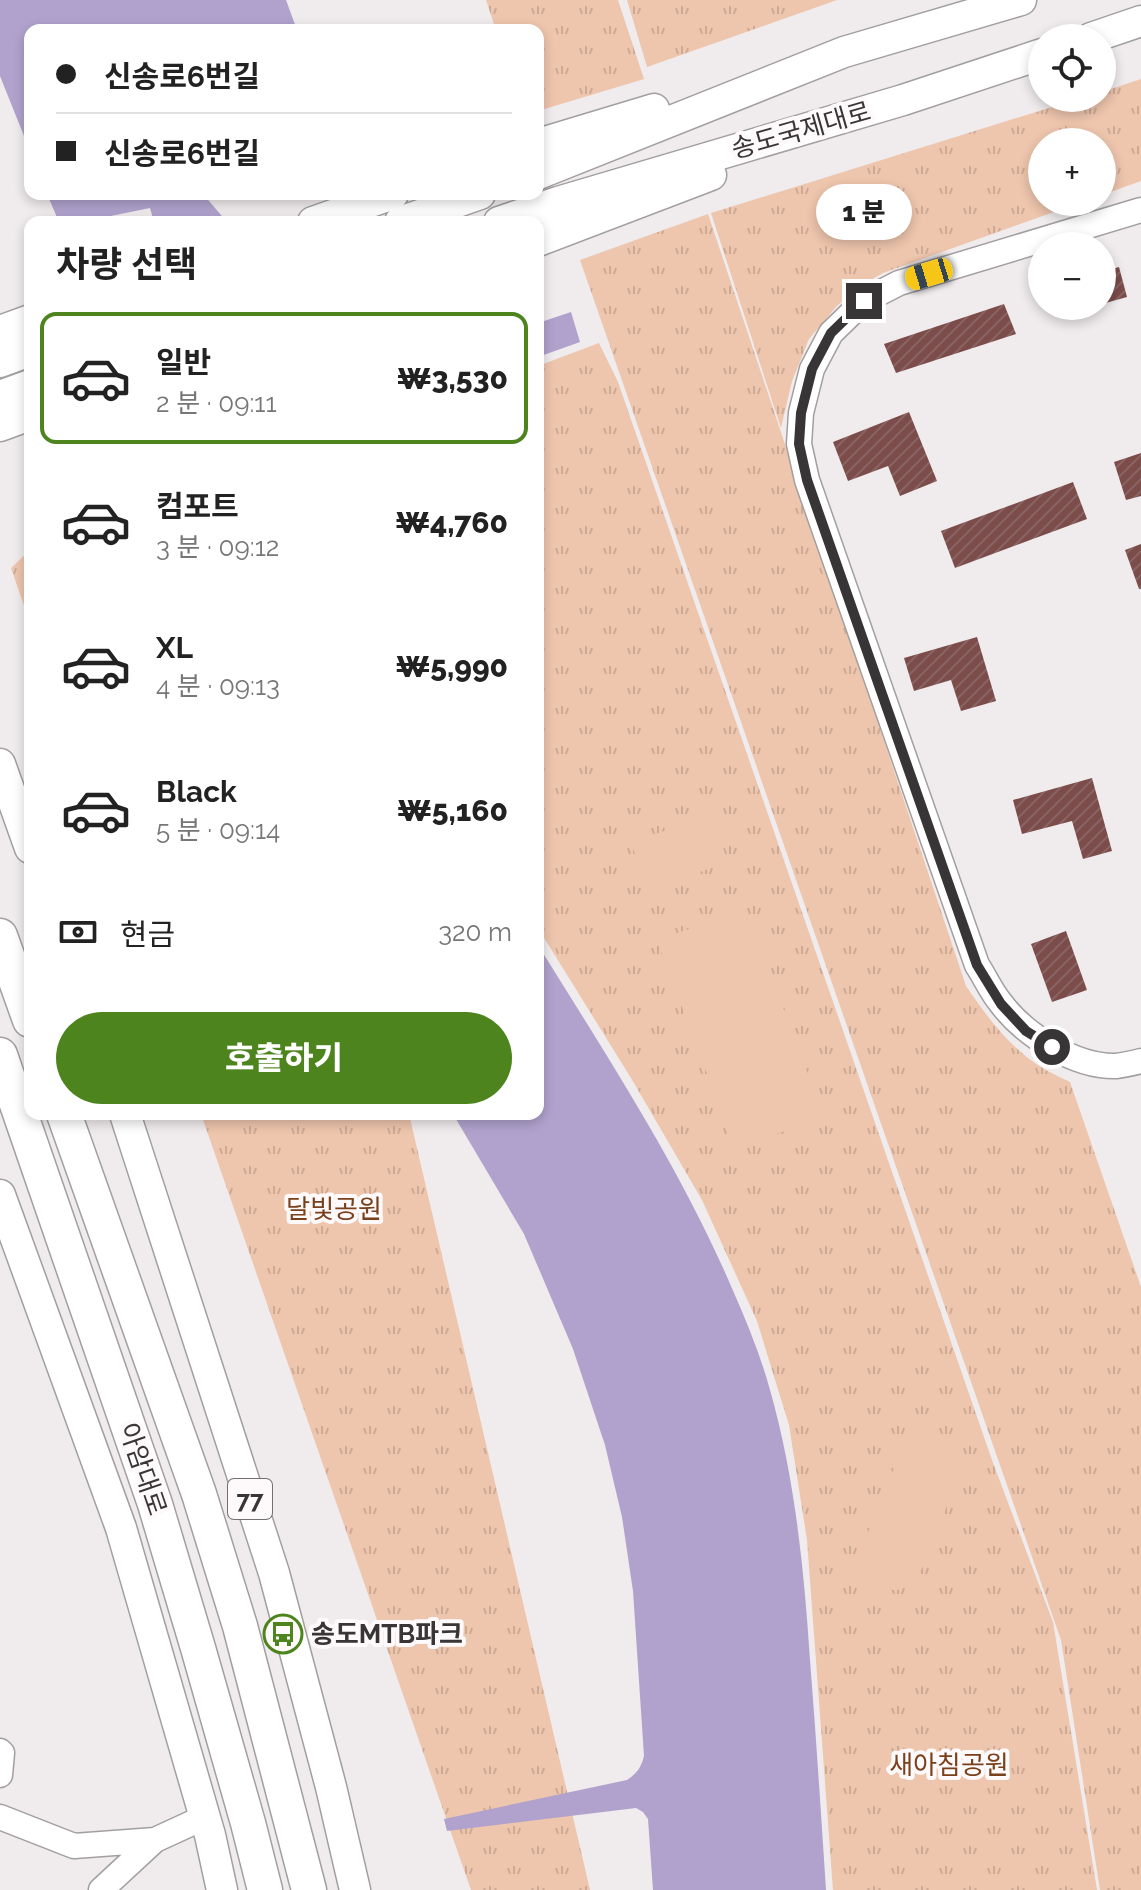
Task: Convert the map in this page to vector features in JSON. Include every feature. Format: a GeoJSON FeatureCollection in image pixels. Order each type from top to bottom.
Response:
{"type":"FeatureCollection","features":[{"type":"Feature","properties":{"kind":"highway"},"geometry":{"type":"LineString","coordinates":[[0,936],[24,1003]]}},
{"type":"Feature","properties":{"kind":"highway","name":"아암대로"},"geometry":{"type":"LineString","coordinates":[[0,1055],[155,1504],[207,1677],[265,1890]]}},
{"type":"Feature","properties":{"kind":"highway","name":"아암대로"},"geometry":{"type":"LineString","coordinates":[[66,1120],[199,1494],[240,1626],[309,1890]]}},
{"type":"Feature","properties":{"kind":"main road","name":"송도국제대로"},"geometry":{"type":"LineString","coordinates":[[544,162],[844,52],[1021,0]]}},
{"type":"Feature","properties":{"kind":"main road"},"geometry":{"type":"LineString","coordinates":[[1116,30],[1141,21]]}},
{"type":"Feature","properties":{"kind":"main road","name":"송도국제대로"},"geometry":{"type":"LineString","coordinates":[[517,216],[903,100],[1028,59]]}},
{"type":"Feature","properties":{"kind":"main road"},"geometry":{"type":"LineString","coordinates":[[552,236],[903,100]]}},
{"type":"Feature","properties":{"kind":"main road"},"geometry":{"type":"LineString","coordinates":[[330,216],[376,200]]}},
{"type":"Feature","properties":{"kind":"main road"},"geometry":{"type":"LineString","coordinates":[[417,216],[463,200]]}},
{"type":"Feature","properties":{"kind":"main road"},"geometry":{"type":"LineString","coordinates":[[0,331],[24,322]]}},
{"type":"Feature","properties":{"kind":"main road"},"geometry":{"type":"LineString","coordinates":[[0,362],[24,353]]}},
{"type":"Feature","properties":{"kind":"main road"},"geometry":{"type":"LineString","coordinates":[[9,417],[24,394]]}},
{"type":"Feature","properties":{"kind":"main road"},"geometry":{"type":"LineString","coordinates":[[0,764],[24,831]]}},
{"type":"Feature","properties":{"kind":"main road","name":"77"},"geometry":{"type":"LineString","coordinates":[[127,1120],[274,1573],[355,1890]]}},
{"type":"Feature","properties":{"kind":"main road","name":"아암대로"},"geometry":{"type":"LineString","coordinates":[[0,1195],[121,1528],[205,1817],[222,1890]]}},
{"type":"Feature","properties":{"kind":"street"},"geometry":{"type":"LineString","coordinates":[[1141,210],[899,283],[864,301],[831,333],[812,369],[801,413],[799,444],[807,480],[977,965],[1001,1004],[1026,1031],[1052,1047],[1080,1060],[1116,1066],[1141,1061]]}},
{"type":"Feature","properties":{"kind":"street"},"geometry":{"type":"LineString","coordinates":[[0,1751],[0,1775]]}},
{"type":"Feature","properties":{"kind":"street"},"geometry":{"type":"LineString","coordinates":[[0,1817],[74,1846],[155,1840]]}},
{"type":"Feature","properties":{"kind":"street"},"geometry":{"type":"LineString","coordinates":[[101,1890],[155,1840],[205,1817]]}},
{"type":"Feature","properties":{"kind":"green space"},"geometry":{"type":"Polygon","coordinates":[[[486,0],[618,0],[644,79],[544,109],[544,24],[494,24],[486,0]]]}},
{"type":"Feature","properties":{"kind":"green space"},"geometry":{"type":"Polygon","coordinates":[[[627,0],[837,0],[647,67],[627,0]]]}},
{"type":"Feature","properties":{"kind":"green space"},"geometry":{"type":"Polygon","coordinates":[[[1141,79],[1141,181],[1116,190],[1116,128],[1028,128],[1028,216],[1043,216],[883,273],[857,288],[809,339],[792,381],[781,428],[711,213],[1036,112],[1116,112],[1116,87],[1141,79]]]}},
{"type":"Feature","properties":{"kind":"green space","name":"새아침공원"},"geometry":{"type":"Polygon","coordinates":[[[708,214],[966,986],[1015,1047],[1039,1066],[1070,1082],[1141,1287],[1141,1890],[1100,1890],[1061,1640],[580,260],[708,214]]]}},
{"type":"Feature","properties":{"kind":"green space","name":"새아침공원"},"geometry":{"type":"Polygon","coordinates":[[[599,343],[618,382],[992,1460],[1053,1622],[1097,1890],[833,1890],[807,1540],[789,1425],[757,1321],[702,1200],[544,938],[544,364],[599,343]]]}},
{"type":"Feature","properties":{"kind":"green space"},"geometry":{"type":"Polygon","coordinates":[[[24,556],[24,606],[11,568],[24,556]]]}},
{"type":"Feature","properties":{"kind":"green space"},"geometry":{"type":"Polygon","coordinates":[[[711,814],[728,862],[648,890],[631,843],[711,814]]]}},
{"type":"Feature","properties":{"kind":"green space"},"geometry":{"type":"Polygon","coordinates":[[[746,909],[824,1117],[735,1149],[657,940],[746,909]]]}},
{"type":"Feature","properties":{"kind":"green space","name":"달빛공원"},"geometry":{"type":"Polygon","coordinates":[[[203,1120],[410,1120],[590,1890],[471,1890],[203,1120]]]}},
{"type":"Feature","properties":{"kind":"green space"},"geometry":{"type":"Polygon","coordinates":[[[921,1443],[938,1446],[949,1454],[955,1467],[956,1484],[917,1577],[905,1588],[884,1589],[863,1574],[860,1552],[900,1454],[921,1443]]]}},
{"type":"Feature","properties":{"kind":"shaded area"},"geometry":{"type":"Polygon","coordinates":[[[0,0],[286,0],[295,24],[24,24],[24,136],[0,76],[0,0]]]}},
{"type":"Feature","properties":{"kind":"shaded area"},"geometry":{"type":"Polygon","coordinates":[[[50,200],[208,200],[222,216],[152,216],[150,208],[111,216],[56,216],[50,200]]]}},
{"type":"Feature","properties":{"kind":"shaded area"},"geometry":{"type":"Polygon","coordinates":[[[571,312],[580,342],[544,355],[544,321],[571,312]]]}},
{"type":"Feature","properties":{"kind":"shaded area"},"geometry":{"type":"Polygon","coordinates":[[[544,955],[668,1159],[714,1247],[754,1341],[766,1378],[786,1457],[801,1558],[826,1890],[653,1890],[648,1819],[636,1808],[447,1831],[444,1819],[627,1780],[638,1770],[644,1756],[633,1591],[622,1517],[605,1445],[573,1349],[524,1234],[457,1120],[544,1120],[544,955]]]}},
{"type":"Feature","properties":{"kind":"building"},"geometry":{"type":"Polygon","coordinates":[[[1119,267],[1127,297],[1116,300],[1116,268],[1119,267]]]}},
{"type":"Feature","properties":{"kind":"building"},"geometry":{"type":"Polygon","coordinates":[[[1004,304],[1016,334],[896,373],[884,344],[1004,304]]]}},
{"type":"Feature","properties":{"kind":"building"},"geometry":{"type":"Polygon","coordinates":[[[909,412],[937,481],[900,496],[888,466],[848,481],[833,442],[909,412]]]}},
{"type":"Feature","properties":{"kind":"building"},"geometry":{"type":"Polygon","coordinates":[[[1141,453],[1141,496],[1126,500],[1114,462],[1141,453]]]}},
{"type":"Feature","properties":{"kind":"building"},"geometry":{"type":"Polygon","coordinates":[[[1073,482],[1087,519],[955,568],[941,531],[1073,482]]]}},
{"type":"Feature","properties":{"kind":"building"},"geometry":{"type":"Polygon","coordinates":[[[1141,544],[1141,589],[1139,589],[1125,550],[1141,544]]]}},
{"type":"Feature","properties":{"kind":"building"},"geometry":{"type":"Polygon","coordinates":[[[977,637],[996,701],[961,711],[951,680],[914,691],[904,658],[977,637]]]}},
{"type":"Feature","properties":{"kind":"building"},"geometry":{"type":"Polygon","coordinates":[[[1092,778],[1112,851],[1083,859],[1072,821],[1022,834],[1013,800],[1092,778]]]}},
{"type":"Feature","properties":{"kind":"building"},"geometry":{"type":"Polygon","coordinates":[[[1066,931],[1087,990],[1052,1002],[1031,944],[1066,931]]]}},
{"type":"Feature","properties":{"kind":"place","name":"송도MTB파크"},"geometry":{"type":"Point","coordinates":[283,1634]}},
{"type":"Feature","properties":{"kind":"route"},"geometry":{"type":"LineString","coordinates":[[864,301],[831,333],[812,369],[801,413],[799,444],[807,480],[977,965],[1001,1004],[1026,1031],[1052,1047]]}}]}
